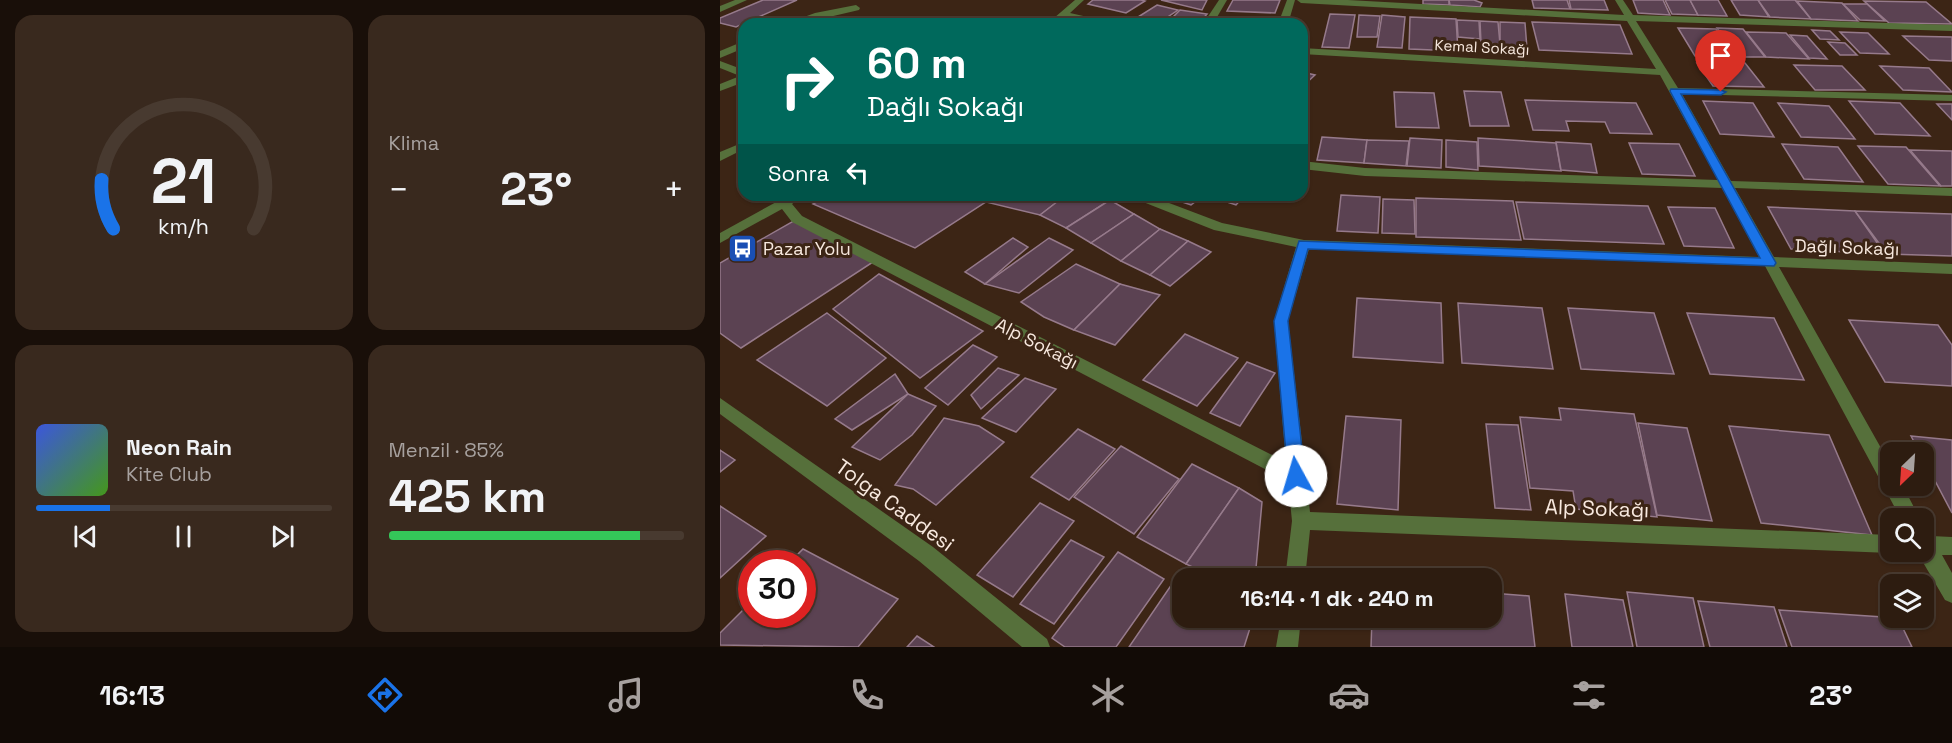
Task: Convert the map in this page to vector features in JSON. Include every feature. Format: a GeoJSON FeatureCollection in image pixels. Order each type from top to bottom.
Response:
{"type":"FeatureCollection","features":[{"type":"Feature","properties":{"kind":"street"},"geometry":{"type":"LineString","coordinates":[[720,9],[743,0]]}},
{"type":"Feature","properties":{"kind":"street"},"geometry":{"type":"LineString","coordinates":[[1059,18],[1080,0]]}},
{"type":"Feature","properties":{"kind":"street"},"geometry":{"type":"LineString","coordinates":[[1212,18],[1223,0]]}},
{"type":"Feature","properties":{"kind":"street"},"geometry":{"type":"LineString","coordinates":[[1285,18],[1291,0]]}},
{"type":"Feature","properties":{"kind":"street"},"geometry":{"type":"LineString","coordinates":[[1301,0],[1629,18],[1952,28]]}},
{"type":"Feature","properties":{"kind":"street"},"geometry":{"type":"LineString","coordinates":[[1619,0],[1661,72],[1675,91],[1880,463]]}},
{"type":"Feature","properties":{"kind":"street"},"geometry":{"type":"LineString","coordinates":[[810,18],[856,8]]}},
{"type":"Feature","properties":{"kind":"street"},"geometry":{"type":"LineString","coordinates":[[1063,14],[1083,18]]}},
{"type":"Feature","properties":{"kind":"street"},"geometry":{"type":"LineString","coordinates":[[720,55],[738,47]]}},
{"type":"Feature","properties":{"kind":"street","name":"Kemal Sokağı"},"geometry":{"type":"LineString","coordinates":[[1308,51],[1661,72]]}},
{"type":"Feature","properties":{"kind":"street"},"geometry":{"type":"LineString","coordinates":[[720,64],[738,73]]}},
{"type":"Feature","properties":{"kind":"street"},"geometry":{"type":"LineString","coordinates":[[720,88],[738,79]]}},
{"type":"Feature","properties":{"kind":"street"},"geometry":{"type":"LineString","coordinates":[[1675,91],[1952,98]]}},
{"type":"Feature","properties":{"kind":"street"},"geometry":{"type":"LineString","coordinates":[[720,157],[738,148]]}},
{"type":"Feature","properties":{"kind":"street"},"geometry":{"type":"LineString","coordinates":[[1308,166],[1365,172],[1952,192]]}},
{"type":"Feature","properties":{"kind":"street"},"geometry":{"type":"LineString","coordinates":[[720,239],[788,201]]}},
{"type":"Feature","properties":{"kind":"street","name":"Dağlı Sokağı"},"geometry":{"type":"LineString","coordinates":[[1153,201],[1219,226],[1304,244],[1952,269]]}},
{"type":"Feature","properties":{"kind":"street","name":"Alp Sokağı"},"geometry":{"type":"LineString","coordinates":[[784,203],[797,219],[1296,476]]}},
{"type":"Feature","properties":{"kind":"street"},"geometry":{"type":"LineString","coordinates":[[1296,568],[1301,521],[1281,321],[1304,244]]}},
{"type":"Feature","properties":{"kind":"street","name":"Tolga Caddesi"},"geometry":{"type":"LineString","coordinates":[[720,405],[926,554],[1039,647]]}},
{"type":"Feature","properties":{"kind":"street","name":"Alp Sokağı"},"geometry":{"type":"LineString","coordinates":[[1301,521],[1880,544]]}},
{"type":"Feature","properties":{"kind":"street"},"geometry":{"type":"LineString","coordinates":[[1934,545],[1952,546]]}},
{"type":"Feature","properties":{"kind":"street"},"geometry":{"type":"LineString","coordinates":[[1934,562],[1952,593]]}},
{"type":"Feature","properties":{"kind":"street"},"geometry":{"type":"LineString","coordinates":[[1287,647],[1290,628]]}},
{"type":"Feature","properties":{"kind":"building"},"geometry":{"type":"Polygon","coordinates":[[[763,0],[797,0],[756,18],[738,18],[736,27],[720,23],[720,18],[763,0]]]}},
{"type":"Feature","properties":{"kind":"building"},"geometry":{"type":"Polygon","coordinates":[[[1093,0],[1145,1],[1126,13],[1088,4],[1093,0]]]}},
{"type":"Feature","properties":{"kind":"building"},"geometry":{"type":"Polygon","coordinates":[[[1161,0],[1207,0],[1202,10],[1161,0]]]}},
{"type":"Feature","properties":{"kind":"building"},"geometry":{"type":"Polygon","coordinates":[[[1233,0],[1280,0],[1275,13],[1227,11],[1233,0]]]}},
{"type":"Feature","properties":{"kind":"building"},"geometry":{"type":"Polygon","coordinates":[[[1423,0],[1449,0],[1449,5],[1423,4],[1423,0]]]}},
{"type":"Feature","properties":{"kind":"building"},"geometry":{"type":"Polygon","coordinates":[[[1449,0],[1474,0],[1482,3],[1480,7],[1450,5],[1449,0]]]}},
{"type":"Feature","properties":{"kind":"building"},"geometry":{"type":"Polygon","coordinates":[[[1532,0],[1567,0],[1570,9],[1534,8],[1532,0]]]}},
{"type":"Feature","properties":{"kind":"building"},"geometry":{"type":"Polygon","coordinates":[[[1569,0],[1604,0],[1608,10],[1571,9],[1569,0]]]}},
{"type":"Feature","properties":{"kind":"building"},"geometry":{"type":"Polygon","coordinates":[[[1633,0],[1663,0],[1670,15],[1638,13],[1633,0]]]}},
{"type":"Feature","properties":{"kind":"building"},"geometry":{"type":"Polygon","coordinates":[[[1665,0],[1690,0],[1698,15],[1672,14],[1665,0]]]}},
{"type":"Feature","properties":{"kind":"building"},"geometry":{"type":"Polygon","coordinates":[[[1690,0],[1718,0],[1727,16],[1698,15],[1690,0]]]}},
{"type":"Feature","properties":{"kind":"building"},"geometry":{"type":"Polygon","coordinates":[[[1731,0],[1758,0],[1769,17],[1740,15],[1731,0]]]}},
{"type":"Feature","properties":{"kind":"building"},"geometry":{"type":"Polygon","coordinates":[[[1758,0],[1795,0],[1811,19],[1770,17],[1758,0]]]}},
{"type":"Feature","properties":{"kind":"building"},"geometry":{"type":"Polygon","coordinates":[[[1797,1],[1842,3],[1858,21],[1811,19],[1797,1]]]}},
{"type":"Feature","properties":{"kind":"building"},"geometry":{"type":"Polygon","coordinates":[[[1864,1],[1926,2],[1952,24],[1889,23],[1864,1]]]}},
{"type":"Feature","properties":{"kind":"building"},"geometry":{"type":"Polygon","coordinates":[[[1843,4],[1867,4],[1885,21],[1860,20],[1843,4]]]}},
{"type":"Feature","properties":{"kind":"building"},"geometry":{"type":"Polygon","coordinates":[[[1157,5],[1178,10],[1166,18],[1138,17],[1157,5]]]}},
{"type":"Feature","properties":{"kind":"building"},"geometry":{"type":"Polygon","coordinates":[[[1180,10],[1207,14],[1203,18],[1172,18],[1180,10]]]}},
{"type":"Feature","properties":{"kind":"building"},"geometry":{"type":"Polygon","coordinates":[[[1330,14],[1355,15],[1349,48],[1322,47],[1330,14]]]}},
{"type":"Feature","properties":{"kind":"building"},"geometry":{"type":"Polygon","coordinates":[[[1359,15],[1380,16],[1377,37],[1357,37],[1359,15]]]}},
{"type":"Feature","properties":{"kind":"building"},"geometry":{"type":"Polygon","coordinates":[[[1382,15],[1405,17],[1402,48],[1377,47],[1382,15]]]}},
{"type":"Feature","properties":{"kind":"building"},"geometry":{"type":"Polygon","coordinates":[[[1410,17],[1456,19],[1458,51],[1409,49],[1410,17]]]}},
{"type":"Feature","properties":{"kind":"building"},"geometry":{"type":"Polygon","coordinates":[[[1457,20],[1479,21],[1480,39],[1458,37],[1457,20]]]}},
{"type":"Feature","properties":{"kind":"building"},"geometry":{"type":"Polygon","coordinates":[[[1480,21],[1498,22],[1500,44],[1481,43],[1480,21]]]}},
{"type":"Feature","properties":{"kind":"building"},"geometry":{"type":"Polygon","coordinates":[[[1500,22],[1525,23],[1527,49],[1500,48],[1500,22]]]}},
{"type":"Feature","properties":{"kind":"building"},"geometry":{"type":"Polygon","coordinates":[[[1532,22],[1620,25],[1632,54],[1539,50],[1532,22]]]}},
{"type":"Feature","properties":{"kind":"building"},"geometry":{"type":"Polygon","coordinates":[[[1678,28],[1716,29],[1738,57],[1695,56],[1678,28]]]}},
{"type":"Feature","properties":{"kind":"building"},"geometry":{"type":"Polygon","coordinates":[[[1717,28],[1743,29],[1765,57],[1738,57],[1717,28]]]}},
{"type":"Feature","properties":{"kind":"building"},"geometry":{"type":"Polygon","coordinates":[[[1812,30],[1830,31],[1839,40],[1820,39],[1812,30]]]}},
{"type":"Feature","properties":{"kind":"building"},"geometry":{"type":"Polygon","coordinates":[[[1746,32],[1786,33],[1809,59],[1766,57],[1746,32]]]}},
{"type":"Feature","properties":{"kind":"building"},"geometry":{"type":"Polygon","coordinates":[[[1840,32],[1868,33],[1889,54],[1860,53],[1840,32]]]}},
{"type":"Feature","properties":{"kind":"building"},"geometry":{"type":"Polygon","coordinates":[[[1790,35],[1807,36],[1827,59],[1809,58],[1790,35]]]}},
{"type":"Feature","properties":{"kind":"building"},"geometry":{"type":"Polygon","coordinates":[[[1903,36],[1952,37],[1952,61],[1929,60],[1903,36]]]}},
{"type":"Feature","properties":{"kind":"building"},"geometry":{"type":"Polygon","coordinates":[[[1828,42],[1845,43],[1857,55],[1840,55],[1828,42]]]}},
{"type":"Feature","properties":{"kind":"building"},"geometry":{"type":"Polygon","coordinates":[[[1697,63],[1745,63],[1764,87],[1713,86],[1697,63]]]}},
{"type":"Feature","properties":{"kind":"building"},"geometry":{"type":"Polygon","coordinates":[[[1794,65],[1842,66],[1865,90],[1815,90],[1794,65]]]}},
{"type":"Feature","properties":{"kind":"building"},"geometry":{"type":"Polygon","coordinates":[[[1880,66],[1929,68],[1952,92],[1903,90],[1880,66]]]}},
{"type":"Feature","properties":{"kind":"building"},"geometry":{"type":"Polygon","coordinates":[[[1308,73],[1315,75],[1308,81],[1308,73]]]}},
{"type":"Feature","properties":{"kind":"building"},"geometry":{"type":"Polygon","coordinates":[[[1464,91],[1501,92],[1509,126],[1470,126],[1464,91]]]}},
{"type":"Feature","properties":{"kind":"building"},"geometry":{"type":"Polygon","coordinates":[[[1394,92],[1434,93],[1439,128],[1396,127],[1394,92]]]}},
{"type":"Feature","properties":{"kind":"building"},"geometry":{"type":"Polygon","coordinates":[[[1525,100],[1636,103],[1652,134],[1610,133],[1605,122],[1566,121],[1569,131],[1533,130],[1525,100]]]}},
{"type":"Feature","properties":{"kind":"building"},"geometry":{"type":"Polygon","coordinates":[[[1703,101],[1753,103],[1774,137],[1720,134],[1703,101]]]}},
{"type":"Feature","properties":{"kind":"building"},"geometry":{"type":"Polygon","coordinates":[[[1849,101],[1900,103],[1930,136],[1875,134],[1849,101]]]}},
{"type":"Feature","properties":{"kind":"building"},"geometry":{"type":"Polygon","coordinates":[[[1778,103],[1829,106],[1855,139],[1801,137],[1778,103]]]}},
{"type":"Feature","properties":{"kind":"building"},"geometry":{"type":"Polygon","coordinates":[[[1937,104],[1952,104],[1952,120],[1937,104]]]}},
{"type":"Feature","properties":{"kind":"building"},"geometry":{"type":"Polygon","coordinates":[[[1322,137],[1367,140],[1364,163],[1317,160],[1322,137]]]}},
{"type":"Feature","properties":{"kind":"building"},"geometry":{"type":"Polygon","coordinates":[[[1410,138],[1442,140],[1441,168],[1407,166],[1410,138]]]}},
{"type":"Feature","properties":{"kind":"building"},"geometry":{"type":"Polygon","coordinates":[[[1478,138],[1556,143],[1561,171],[1479,166],[1478,138]]]}},
{"type":"Feature","properties":{"kind":"building"},"geometry":{"type":"Polygon","coordinates":[[[1367,140],[1409,141],[1406,166],[1364,163],[1367,140]]]}},
{"type":"Feature","properties":{"kind":"building"},"geometry":{"type":"Polygon","coordinates":[[[1446,140],[1477,142],[1478,170],[1446,167],[1446,140]]]}},
{"type":"Feature","properties":{"kind":"building"},"geometry":{"type":"Polygon","coordinates":[[[1556,142],[1591,144],[1597,173],[1561,170],[1556,142]]]}},
{"type":"Feature","properties":{"kind":"building"},"geometry":{"type":"Polygon","coordinates":[[[1629,143],[1679,144],[1695,176],[1642,174],[1629,143]]]}},
{"type":"Feature","properties":{"kind":"building"},"geometry":{"type":"Polygon","coordinates":[[[1782,144],[1838,147],[1863,182],[1804,179],[1782,144]]]}},
{"type":"Feature","properties":{"kind":"building"},"geometry":{"type":"Polygon","coordinates":[[[1858,146],[1906,147],[1940,186],[1888,184],[1858,146]]]}},
{"type":"Feature","properties":{"kind":"building"},"geometry":{"type":"Polygon","coordinates":[[[1910,150],[1952,151],[1952,186],[1941,186],[1910,150]]]}},
{"type":"Feature","properties":{"kind":"building"},"geometry":{"type":"Polygon","coordinates":[[[1341,195],[1380,197],[1378,233],[1337,231],[1341,195]]]}},
{"type":"Feature","properties":{"kind":"building"},"geometry":{"type":"Polygon","coordinates":[[[1416,198],[1513,201],[1521,240],[1416,237],[1416,198]]]}},
{"type":"Feature","properties":{"kind":"building"},"geometry":{"type":"Polygon","coordinates":[[[1383,199],[1414,200],[1415,234],[1382,233],[1383,199]]]}},
{"type":"Feature","properties":{"kind":"building"},"geometry":{"type":"Polygon","coordinates":[[[818,201],[986,202],[915,248],[813,204],[818,201]]]}},
{"type":"Feature","properties":{"kind":"building"},"geometry":{"type":"Polygon","coordinates":[[[987,201],[1058,201],[1040,215],[987,201]]]}},
{"type":"Feature","properties":{"kind":"building"},"geometry":{"type":"Polygon","coordinates":[[[1058,201],[1108,201],[1066,228],[1040,215],[1058,201]]]}},
{"type":"Feature","properties":{"kind":"building"},"geometry":{"type":"Polygon","coordinates":[[[1108,201],[1134,214],[1091,243],[1066,228],[1108,201]]]}},
{"type":"Feature","properties":{"kind":"building"},"geometry":{"type":"Polygon","coordinates":[[[1179,201],[1196,201],[1191,205],[1179,201]]]}},
{"type":"Feature","properties":{"kind":"building"},"geometry":{"type":"Polygon","coordinates":[[[1224,201],[1240,201],[1236,205],[1224,201]]]}},
{"type":"Feature","properties":{"kind":"building"},"geometry":{"type":"Polygon","coordinates":[[[1516,202],[1648,206],[1664,244],[1524,239],[1516,202]]]}},
{"type":"Feature","properties":{"kind":"building"},"geometry":{"type":"Polygon","coordinates":[[[1668,207],[1715,208],[1734,248],[1684,246],[1668,207]]]}},
{"type":"Feature","properties":{"kind":"building"},"geometry":{"type":"Polygon","coordinates":[[[1768,207],[1855,211],[1885,254],[1791,249],[1768,207]]]}},
{"type":"Feature","properties":{"kind":"building"},"geometry":{"type":"Polygon","coordinates":[[[1855,211],[1952,214],[1952,256],[1887,254],[1855,211]]]}},
{"type":"Feature","properties":{"kind":"building"},"geometry":{"type":"Polygon","coordinates":[[[1134,214],[1160,229],[1121,261],[1091,243],[1134,214]]]}},
{"type":"Feature","properties":{"kind":"building"},"geometry":{"type":"Polygon","coordinates":[[[797,219],[873,262],[741,348],[720,333],[720,263],[797,219]]]}},
{"type":"Feature","properties":{"kind":"building"},"geometry":{"type":"Polygon","coordinates":[[[1160,229],[1188,241],[1150,275],[1121,261],[1160,229]]]}},
{"type":"Feature","properties":{"kind":"building"},"geometry":{"type":"Polygon","coordinates":[[[1013,238],[1028,247],[985,284],[965,272],[1013,238]]]}},
{"type":"Feature","properties":{"kind":"building"},"geometry":{"type":"Polygon","coordinates":[[[1049,238],[1073,250],[1019,293],[985,284],[1049,238]]]}},
{"type":"Feature","properties":{"kind":"building"},"geometry":{"type":"Polygon","coordinates":[[[1188,241],[1211,252],[1170,286],[1150,275],[1188,241]]]}},
{"type":"Feature","properties":{"kind":"building"},"geometry":{"type":"Polygon","coordinates":[[[1076,264],[1120,284],[1074,330],[1044,317],[1021,302],[1076,264]]]}},
{"type":"Feature","properties":{"kind":"building"},"geometry":{"type":"Polygon","coordinates":[[[879,274],[983,331],[920,378],[833,309],[879,274]]]}},
{"type":"Feature","properties":{"kind":"building"},"geometry":{"type":"Polygon","coordinates":[[[1120,284],[1160,295],[1115,345],[1074,330],[1120,284]]]}},
{"type":"Feature","properties":{"kind":"building"},"geometry":{"type":"Polygon","coordinates":[[[1357,298],[1441,303],[1443,363],[1353,357],[1357,298]]]}},
{"type":"Feature","properties":{"kind":"building"},"geometry":{"type":"Polygon","coordinates":[[[1458,303],[1542,308],[1553,369],[1462,363],[1458,303]]]}},
{"type":"Feature","properties":{"kind":"building"},"geometry":{"type":"Polygon","coordinates":[[[1568,308],[1654,313],[1674,374],[1581,369],[1568,308]]]}},
{"type":"Feature","properties":{"kind":"building"},"geometry":{"type":"Polygon","coordinates":[[[827,313],[886,358],[827,406],[757,360],[827,313]]]}},
{"type":"Feature","properties":{"kind":"building"},"geometry":{"type":"Polygon","coordinates":[[[1687,313],[1774,318],[1804,380],[1710,374],[1687,313]]]}},
{"type":"Feature","properties":{"kind":"building"},"geometry":{"type":"Polygon","coordinates":[[[1849,320],[1938,325],[1952,345],[1952,386],[1885,382],[1849,320]]]}},
{"type":"Feature","properties":{"kind":"building"},"geometry":{"type":"Polygon","coordinates":[[[1185,334],[1238,358],[1197,406],[1143,380],[1185,334]]]}},
{"type":"Feature","properties":{"kind":"building"},"geometry":{"type":"Polygon","coordinates":[[[973,345],[997,357],[948,405],[925,388],[973,345]]]}},
{"type":"Feature","properties":{"kind":"building"},"geometry":{"type":"Polygon","coordinates":[[[1247,362],[1275,373],[1240,426],[1210,413],[1247,362]]]}},
{"type":"Feature","properties":{"kind":"building"},"geometry":{"type":"Polygon","coordinates":[[[998,368],[1019,375],[981,409],[971,395],[998,368]]]}},
{"type":"Feature","properties":{"kind":"building"},"geometry":{"type":"Polygon","coordinates":[[[895,374],[908,394],[852,430],[835,419],[895,374]]]}},
{"type":"Feature","properties":{"kind":"building"},"geometry":{"type":"Polygon","coordinates":[[[1025,378],[1056,389],[1016,432],[982,418],[1025,378]]]}},
{"type":"Feature","properties":{"kind":"building"},"geometry":{"type":"Polygon","coordinates":[[[908,394],[936,406],[912,435],[880,460],[852,447],[908,394]]]}},
{"type":"Feature","properties":{"kind":"building"},"geometry":{"type":"Polygon","coordinates":[[[1559,408],[1634,414],[1657,517],[1576,509],[1573,491],[1530,488],[1520,417],[1561,420],[1559,408]]]}},
{"type":"Feature","properties":{"kind":"building"},"geometry":{"type":"Polygon","coordinates":[[[1346,416],[1401,420],[1398,510],[1337,504],[1346,416]]]}},
{"type":"Feature","properties":{"kind":"building"},"geometry":{"type":"Polygon","coordinates":[[[944,418],[979,426],[1004,442],[936,505],[913,489],[895,485],[944,418]]]}},
{"type":"Feature","properties":{"kind":"building"},"geometry":{"type":"Polygon","coordinates":[[[1638,423],[1687,428],[1712,521],[1657,515],[1638,423]]]}},
{"type":"Feature","properties":{"kind":"building"},"geometry":{"type":"Polygon","coordinates":[[[1486,424],[1518,425],[1531,510],[1495,508],[1486,424]]]}},
{"type":"Feature","properties":{"kind":"building"},"geometry":{"type":"Polygon","coordinates":[[[1729,426],[1829,435],[1872,535],[1761,523],[1729,426]]]}},
{"type":"Feature","properties":{"kind":"building"},"geometry":{"type":"Polygon","coordinates":[[[1078,429],[1115,449],[1069,500],[1031,477],[1078,429]]]}},
{"type":"Feature","properties":{"kind":"building"},"geometry":{"type":"Polygon","coordinates":[[[1911,436],[1952,440],[1952,513],[1934,479],[1934,442],[1914,442],[1911,436]]]}},
{"type":"Feature","properties":{"kind":"building"},"geometry":{"type":"Polygon","coordinates":[[[1121,446],[1179,479],[1134,534],[1074,497],[1121,446]]]}},
{"type":"Feature","properties":{"kind":"building"},"geometry":{"type":"Polygon","coordinates":[[[720,450],[735,460],[720,472],[720,450]]]}},
{"type":"Feature","properties":{"kind":"building"},"geometry":{"type":"Polygon","coordinates":[[[1192,464],[1239,488],[1186,564],[1137,537],[1192,464]]]}},
{"type":"Feature","properties":{"kind":"building"},"geometry":{"type":"Polygon","coordinates":[[[1239,488],[1262,502],[1256,568],[1195,568],[1186,564],[1239,488]]]}},
{"type":"Feature","properties":{"kind":"building"},"geometry":{"type":"Polygon","coordinates":[[[1040,503],[1074,521],[1013,597],[977,575],[1040,503]]]}},
{"type":"Feature","properties":{"kind":"building"},"geometry":{"type":"Polygon","coordinates":[[[720,506],[766,536],[751,550],[738,550],[738,562],[720,578],[720,506]]]}},
{"type":"Feature","properties":{"kind":"building"},"geometry":{"type":"Polygon","coordinates":[[[1071,540],[1104,557],[1054,624],[1020,604],[1071,540]]]}},
{"type":"Feature","properties":{"kind":"building"},"geometry":{"type":"Polygon","coordinates":[[[1118,552],[1164,579],[1116,647],[1065,647],[1052,638],[1118,552]]]}},
{"type":"Feature","properties":{"kind":"building"},"geometry":{"type":"Polygon","coordinates":[[[816,556],[898,599],[858,647],[720,645],[720,633],[738,615],[738,628],[816,628],[816,556]]]}},
{"type":"Feature","properties":{"kind":"building"},"geometry":{"type":"Polygon","coordinates":[[[1172,584],[1172,628],[1250,628],[1244,647],[1129,647],[1172,584]]]}},
{"type":"Feature","properties":{"kind":"building"},"geometry":{"type":"Polygon","coordinates":[[[1627,592],[1693,598],[1704,647],[1637,647],[1627,592]]]}},
{"type":"Feature","properties":{"kind":"building"},"geometry":{"type":"Polygon","coordinates":[[[1502,594],[1529,596],[1535,647],[1371,647],[1372,628],[1502,628],[1502,594]]]}},
{"type":"Feature","properties":{"kind":"building"},"geometry":{"type":"Polygon","coordinates":[[[1565,594],[1623,600],[1633,647],[1572,647],[1565,594]]]}},
{"type":"Feature","properties":{"kind":"building"},"geometry":{"type":"Polygon","coordinates":[[[1698,601],[1774,607],[1787,647],[1710,647],[1698,601]]]}},
{"type":"Feature","properties":{"kind":"building"},"geometry":{"type":"Polygon","coordinates":[[[1779,610],[1880,617],[1880,628],[1903,628],[1912,647],[1792,647],[1779,610]]]}},
{"type":"Feature","properties":{"kind":"building"},"geometry":{"type":"Polygon","coordinates":[[[917,636],[934,647],[907,647],[917,636]]]}},
{"type":"Feature","properties":{"kind":"place","name":"Pazar Yolu"},"geometry":{"type":"Point","coordinates":[742,248]}},
{"type":"Feature","properties":{"kind":"route"},"geometry":{"type":"LineString","coordinates":[[1296,476],[1281,321],[1304,244],[1769,263],[1675,91],[1721,92]]}}]}
